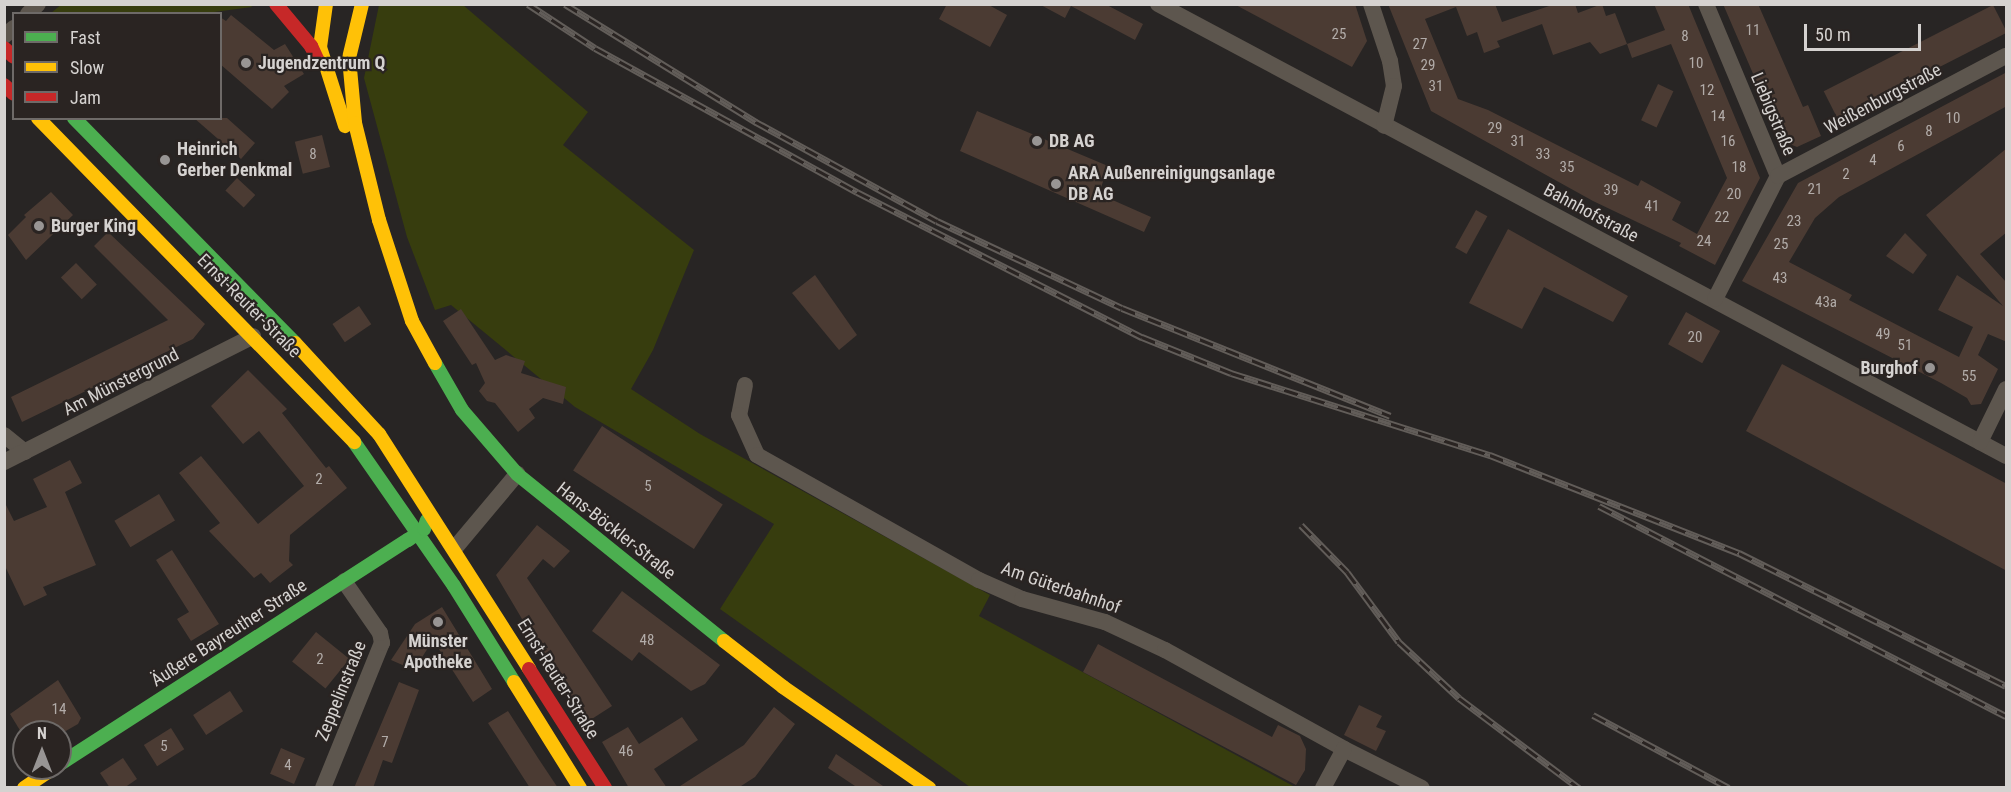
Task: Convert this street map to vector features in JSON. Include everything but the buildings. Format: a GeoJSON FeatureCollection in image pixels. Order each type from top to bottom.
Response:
{"type":"FeatureCollection","features":[{"type":"Feature","properties":{"kind":"main road"},"geometry":{"type":"LineString","coordinates":[[308,4],[321,19],[333,41],[350,98]]}},
{"type":"Feature","properties":{"kind":"main road","name":"Hans-Böckler-Straße"},"geometry":{"type":"LineString","coordinates":[[326,4],[321,19],[320,47],[328,83],[379,220],[412,321],[433,363],[462,410],[517,474],[783,687],[929,788]]}},
{"type":"Feature","properties":{"kind":"main road"},"geometry":{"type":"LineString","coordinates":[[279,8],[301,20],[321,19],[354,4]]}},
{"type":"Feature","properties":{"kind":"main road","name":"Hans-Böckler-Straße"},"geometry":{"type":"LineString","coordinates":[[362,4],[349,58],[350,98],[379,220]]}},
{"type":"Feature","properties":{"kind":"main road"},"geometry":{"type":"LineString","coordinates":[[279,8],[311,46],[328,83]]}},
{"type":"Feature","properties":{"kind":"main road","name":"Ernst-Reuter-Straße"},"geometry":{"type":"LineString","coordinates":[[40,120],[253,336],[363,453],[419,533],[580,788]]}},
{"type":"Feature","properties":{"kind":"main road","name":"Ernst-Reuter-Straße"},"geometry":{"type":"LineString","coordinates":[[76,120],[351,400],[423,499],[605,788]]}},
{"type":"Feature","properties":{"kind":"main road"},"geometry":{"type":"LineString","coordinates":[[419,533],[427,520],[423,499]]}},
{"type":"Feature","properties":{"kind":"main road","name":"Äußere Bayreuther Straße"},"geometry":{"type":"LineString","coordinates":[[72,756],[419,533]]}},
{"type":"Feature","properties":{"kind":"street","name":"Bahnhofstraße"},"geometry":{"type":"LineString","coordinates":[[1158,4],[2007,456]]}},
{"type":"Feature","properties":{"kind":"street"},"geometry":{"type":"LineString","coordinates":[[1371,4],[1390,61],[1394,86],[1384,126]]}},
{"type":"Feature","properties":{"kind":"street","name":"Liebigstraße"},"geometry":{"type":"LineString","coordinates":[[1706,4],[1778,177],[1715,299]]}},
{"type":"Feature","properties":{"kind":"street","name":"Weißenburgstraße"},"geometry":{"type":"LineString","coordinates":[[1778,177],[2007,56]]}},
{"type":"Feature","properties":{"kind":"street","name":"Am Münstergrund"},"geometry":{"type":"LineString","coordinates":[[4,462],[253,336]]}},
{"type":"Feature","properties":{"kind":"street","name":"Am Güterbahnhof"},"geometry":{"type":"LineString","coordinates":[[745,385],[739,415],[757,455],[979,580],[1022,599],[1105,622],[1145,640],[1344,749],[1422,788]]}},
{"type":"Feature","properties":{"kind":"street"},"geometry":{"type":"LineString","coordinates":[[1980,442],[2007,389]]}},
{"type":"Feature","properties":{"kind":"street"},"geometry":{"type":"LineString","coordinates":[[4,435],[25,453]]}},
{"type":"Feature","properties":{"kind":"street"},"geometry":{"type":"LineString","coordinates":[[454,548],[517,474]]}},
{"type":"Feature","properties":{"kind":"street","name":"Zeppelinstraße"},"geometry":{"type":"LineString","coordinates":[[323,788],[382,642],[380,633],[344,581]]}},
{"type":"Feature","properties":{"kind":"street"},"geometry":{"type":"LineString","coordinates":[[1323,788],[1344,749]]}},
{"type":"Feature","properties":{"kind":"green space"},"geometry":{"type":"Polygon","coordinates":[[[62,4],[250,4],[252,7],[214,12],[52,12],[62,4]]]}},
{"type":"Feature","properties":{"kind":"green space"},"geometry":{"type":"Polygon","coordinates":[[[379,5],[463,5],[588,112],[563,145],[694,250],[653,350],[631,389],[700,434],[990,595],[979,616],[1295,787],[970,787],[720,609],[774,524],[575,407],[451,305],[435,310],[407,237],[364,78],[379,5]]]}},
{"type":"Feature","properties":{"kind":"railway"},"geometry":{"type":"LineString","coordinates":[[528,4],[595,48],[857,192],[1142,337],[1231,373],[1490,455],[1739,553],[2006,686]]}},
{"type":"Feature","properties":{"kind":"railway"},"geometry":{"type":"LineString","coordinates":[[565,4],[756,122],[937,221],[1122,308],[1390,416]]}},
{"type":"Feature","properties":{"kind":"railway"},"geometry":{"type":"LineString","coordinates":[[1599,506],[2006,716]]}},
{"type":"Feature","properties":{"kind":"railway"},"geometry":{"type":"LineString","coordinates":[[1301,525],[1347,572],[1399,642],[1459,698],[1579,788]]}},
{"type":"Feature","properties":{"kind":"railway"},"geometry":{"type":"LineString","coordinates":[[1593,715],[1729,788]]}},
{"type":"Feature","properties":{"kind":"traffic: fast"},"geometry":{"type":"LineString","coordinates":[[76,120],[295,343]]}},
{"type":"Feature","properties":{"kind":"traffic: fast"},"geometry":{"type":"LineString","coordinates":[[435,363],[462,410],[517,474],[724,641]]}},
{"type":"Feature","properties":{"kind":"traffic: fast"},"geometry":{"type":"LineString","coordinates":[[354,442],[454,586],[514,682]]}},
{"type":"Feature","properties":{"kind":"traffic: fast"},"geometry":{"type":"LineString","coordinates":[[72,756],[408,540],[424,529],[427,520]]}},
{"type":"Feature","properties":{"kind":"traffic: slow"},"geometry":{"type":"LineString","coordinates":[[326,4],[320,47],[345,126]]}},
{"type":"Feature","properties":{"kind":"traffic: slow"},"geometry":{"type":"LineString","coordinates":[[362,4],[349,58],[355,123],[379,220],[412,321],[435,363]]}},
{"type":"Feature","properties":{"kind":"traffic: slow"},"geometry":{"type":"LineString","coordinates":[[40,120],[354,442]]}},
{"type":"Feature","properties":{"kind":"traffic: slow"},"geometry":{"type":"LineString","coordinates":[[295,343],[379,434],[529,669]]}},
{"type":"Feature","properties":{"kind":"traffic: slow"},"geometry":{"type":"LineString","coordinates":[[724,641],[783,687],[929,788]]}},
{"type":"Feature","properties":{"kind":"traffic: slow"},"geometry":{"type":"LineString","coordinates":[[514,682],[580,788]]}},
{"type":"Feature","properties":{"kind":"traffic: slow"},"geometry":{"type":"LineString","coordinates":[[24,788],[36,780]]}},
{"type":"Feature","properties":{"kind":"traffic: jam"},"geometry":{"type":"LineString","coordinates":[[276,4],[311,46],[319,63]]}},
{"type":"Feature","properties":{"kind":"traffic: jam"},"geometry":{"type":"LineString","coordinates":[[4,48],[12,55]]}},
{"type":"Feature","properties":{"kind":"traffic: jam"},"geometry":{"type":"LineString","coordinates":[[4,85],[12,92]]}},
{"type":"Feature","properties":{"kind":"traffic: jam"},"geometry":{"type":"LineString","coordinates":[[529,669],[605,788]]}},
{"type":"Feature","properties":{"kind":"place","name":"Jugendzentrum Q"},"geometry":{"type":"Point","coordinates":[246,63]}},
{"type":"Feature","properties":{"kind":"place","name":"DB AG"},"geometry":{"type":"Point","coordinates":[1037,141]}},
{"type":"Feature","properties":{"kind":"place","name":"Heinrich Gerber Denkmal"},"geometry":{"type":"Point","coordinates":[165,160]}},
{"type":"Feature","properties":{"kind":"place","name":"ARA Außenreinigungsanlage DB AG"},"geometry":{"type":"Point","coordinates":[1056,184]}},
{"type":"Feature","properties":{"kind":"place","name":"Burger King"},"geometry":{"type":"Point","coordinates":[39,226]}},
{"type":"Feature","properties":{"kind":"place","name":"Burghof"},"geometry":{"type":"Point","coordinates":[1930,368]}},
{"type":"Feature","properties":{"kind":"place","name":"Münster Apotheke"},"geometry":{"type":"Point","coordinates":[438,622]}}]}
